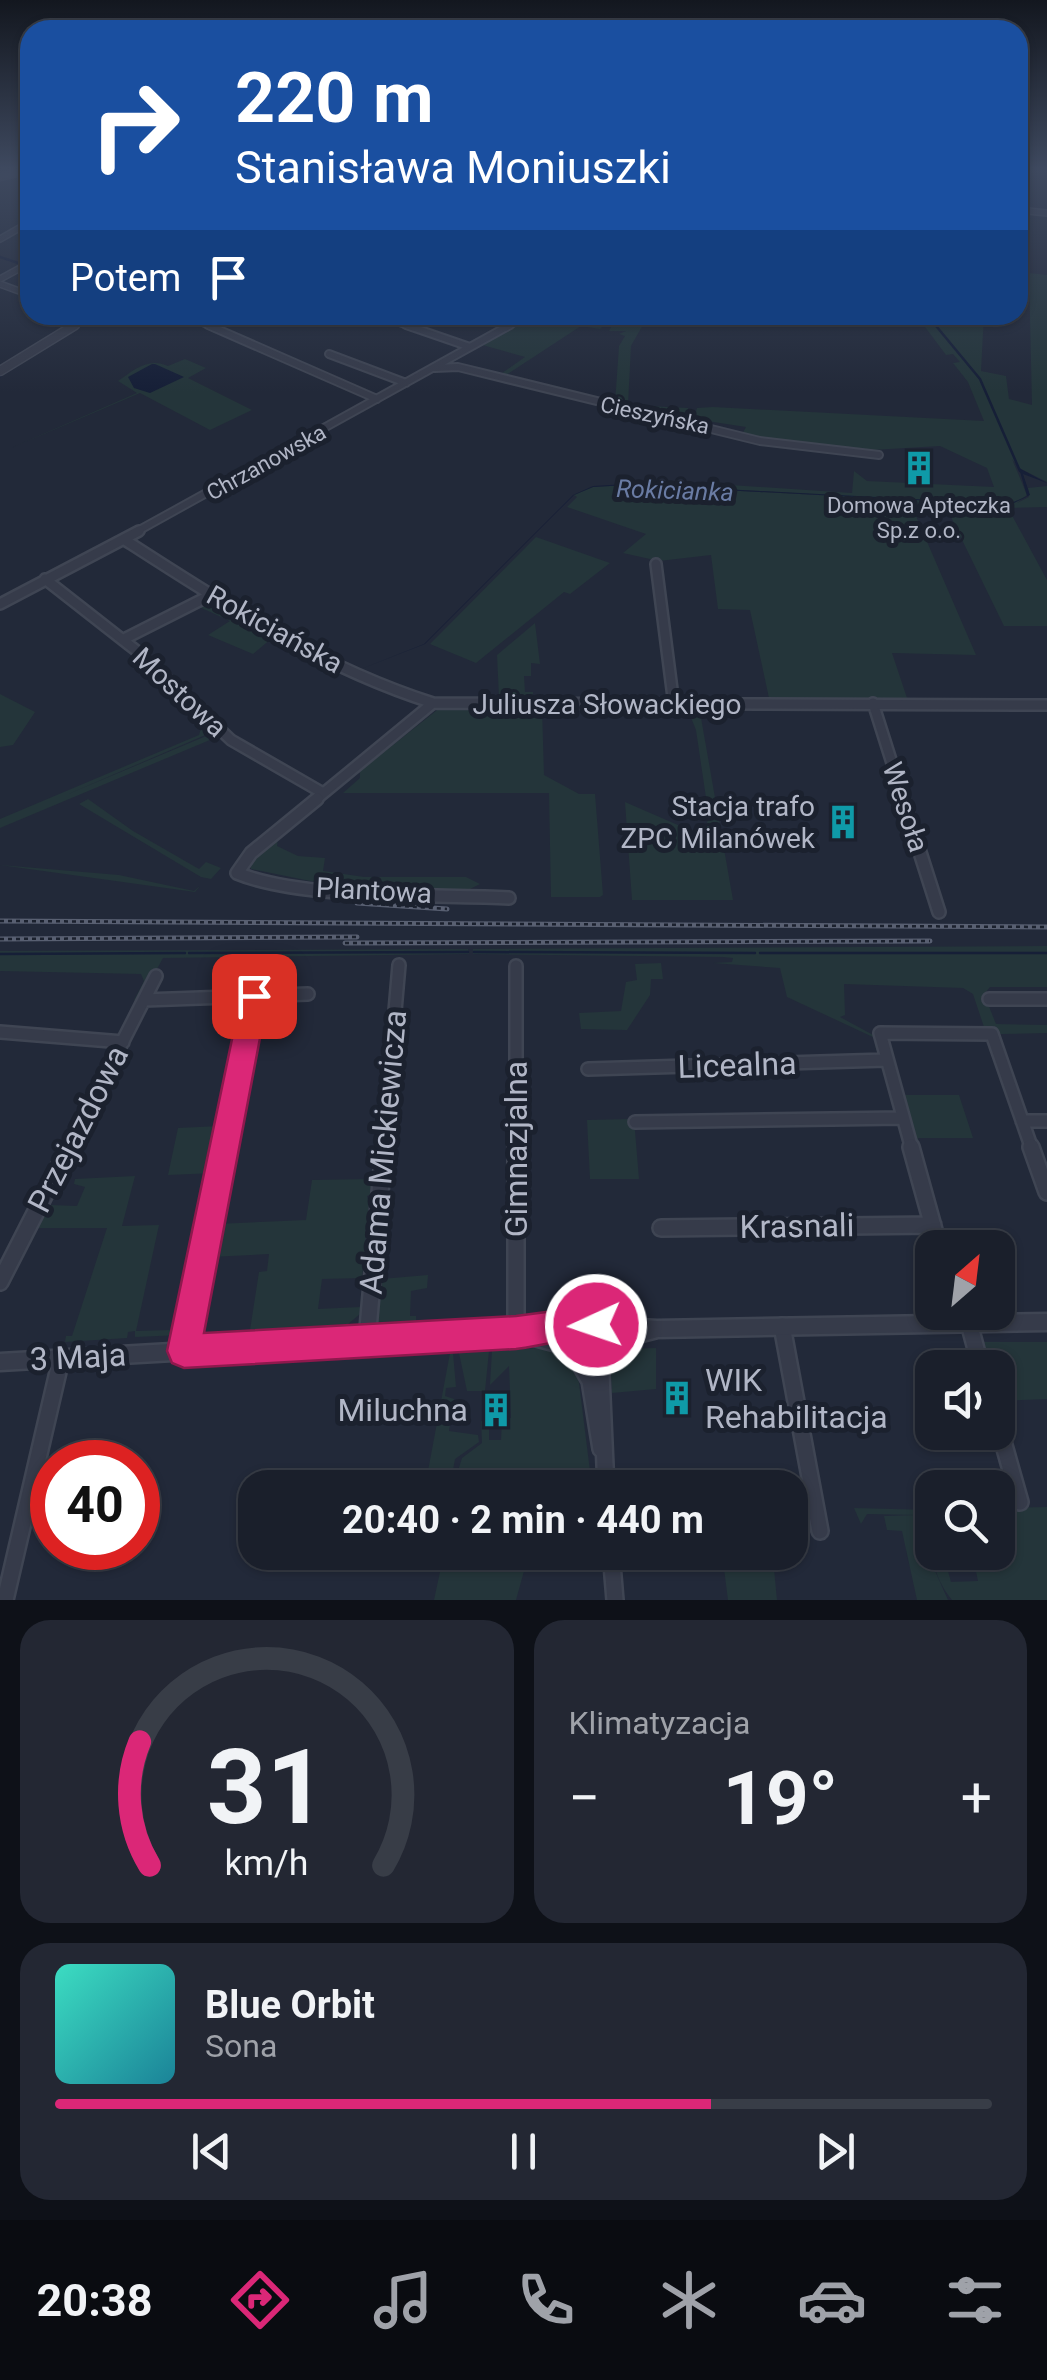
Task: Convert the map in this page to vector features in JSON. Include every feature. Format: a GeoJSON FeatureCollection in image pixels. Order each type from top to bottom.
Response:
{"type":"FeatureCollection","features":[{"type":"Feature","properties":{"kind":"street"},"geometry":{"type":"LineString","coordinates":[[0,371],[74,325]]}},
{"type":"Feature","properties":{"kind":"street"},"geometry":{"type":"LineString","coordinates":[[207,325],[376,399]]}},
{"type":"Feature","properties":{"kind":"street"},"geometry":{"type":"LineString","coordinates":[[406,325],[470,346]]}},
{"type":"Feature","properties":{"kind":"street","name":"Chrzanowska"},"geometry":{"type":"LineString","coordinates":[[0,604],[125,540],[509,325]]}},
{"type":"Feature","properties":{"kind":"street"},"geometry":{"type":"LineString","coordinates":[[329,354],[406,382]]}},
{"type":"Feature","properties":{"kind":"street","name":"Cieszyńska"},"geometry":{"type":"LineString","coordinates":[[433,367],[458,368],[760,441],[879,456]]}},
{"type":"Feature","properties":{"kind":"street","name":"Rokiciańska"},"geometry":{"type":"LineString","coordinates":[[125,540],[264,628],[334,664],[433,703]]}},
{"type":"Feature","properties":{"kind":"street"},"geometry":{"type":"LineString","coordinates":[[656,564],[674,705]]}},
{"type":"Feature","properties":{"kind":"street","name":"Mostowa"},"geometry":{"type":"LineString","coordinates":[[46,579],[124,639],[242,748],[324,793]]}},
{"type":"Feature","properties":{"kind":"street"},"geometry":{"type":"LineString","coordinates":[[124,639],[211,595]]}},
{"type":"Feature","properties":{"kind":"street","name":"Juliusza Słowackiego"},"geometry":{"type":"LineString","coordinates":[[239,877],[241,866],[251,853],[433,703],[1047,706]]}},
{"type":"Feature","properties":{"kind":"street","name":"Wesoła"},"geometry":{"type":"LineString","coordinates":[[873,703],[940,912]]}},
{"type":"Feature","properties":{"kind":"street","name":"Plantowa"},"geometry":{"type":"LineString","coordinates":[[239,877],[320,888],[509,898]]}},
{"type":"Feature","properties":{"kind":"street","name":"Adama Mickiewicza"},"geometry":{"type":"LineString","coordinates":[[367,1340],[399,965]]}},
{"type":"Feature","properties":{"kind":"street","name":"Gimnazjalna"},"geometry":{"type":"LineString","coordinates":[[516,966],[516,1332]]}},
{"type":"Feature","properties":{"kind":"street","name":"Przejazdowa"},"geometry":{"type":"LineString","coordinates":[[0,1282],[6,1259],[156,976]]}},
{"type":"Feature","properties":{"kind":"street"},"geometry":{"type":"LineString","coordinates":[[144,1000],[308,994]]}},
{"type":"Feature","properties":{"kind":"street"},"geometry":{"type":"LineString","coordinates":[[184,1351],[254,996]]}},
{"type":"Feature","properties":{"kind":"street"},"geometry":{"type":"LineString","coordinates":[[989,999],[1047,999]]}},
{"type":"Feature","properties":{"kind":"street"},"geometry":{"type":"LineString","coordinates":[[0,1032],[123,1042]]}},
{"type":"Feature","properties":{"kind":"street"},"geometry":{"type":"LineString","coordinates":[[934,1230],[880,1033],[992,1034],[1047,1192]]}},
{"type":"Feature","properties":{"kind":"street","name":"Licealna"},"geometry":{"type":"LineString","coordinates":[[588,1069],[886,1060]]}},
{"type":"Feature","properties":{"kind":"street"},"geometry":{"type":"LineString","coordinates":[[635,1122],[902,1118]]}},
{"type":"Feature","properties":{"kind":"street"},"geometry":{"type":"LineString","coordinates":[[1022,1121],[1047,1120]]}},
{"type":"Feature","properties":{"kind":"street","name":"Krasnali"},"geometry":{"type":"LineString","coordinates":[[662,1228],[933,1225]]}},
{"type":"Feature","properties":{"kind":"street"},"geometry":{"type":"LineString","coordinates":[[604,1459],[590,1381],[565,1346],[570,1325],[585,1320],[596,1325],[657,1329],[915,1322]]}},
{"type":"Feature","properties":{"kind":"street"},"geometry":{"type":"LineString","coordinates":[[1015,1321],[1047,1322]]}},
{"type":"Feature","properties":{"kind":"street","name":"3 Maja"},"geometry":{"type":"LineString","coordinates":[[0,1362],[516,1332],[570,1325]]}},
{"type":"Feature","properties":{"kind":"street"},"geometry":{"type":"LineString","coordinates":[[596,1325],[602,1336],[605,1470]]}},
{"type":"Feature","properties":{"kind":"street"},"geometry":{"type":"LineString","coordinates":[[782,1326],[820,1530]]}},
{"type":"Feature","properties":{"kind":"street"},"geometry":{"type":"LineString","coordinates":[[578,1360],[592,1359],[614,1340],[657,1329]]}},
{"type":"Feature","properties":{"kind":"street","name":"3 Maja"},"geometry":{"type":"LineString","coordinates":[[516,1332],[565,1346]]}},
{"type":"Feature","properties":{"kind":"street"},"geometry":{"type":"LineString","coordinates":[[6,1600],[9,1554],[61,1358]]}},
{"type":"Feature","properties":{"kind":"street"},"geometry":{"type":"LineString","coordinates":[[1005,1450],[1020,1502]]}},
{"type":"Feature","properties":{"kind":"street"},"geometry":{"type":"LineString","coordinates":[[612,1570],[615,1600]]}},
{"type":"Feature","properties":{"kind":"shaded area"},"geometry":{"type":"Polygon","coordinates":[[[1029,273],[1047,275],[1047,482],[1019,468],[1012,459],[1027,495],[1017,503],[1029,497],[1028,488],[1047,486],[1047,507],[1008,508],[1047,580],[1047,626],[1004,626],[947,509],[912,507],[976,655],[892,653],[907,698],[769,698],[750,610],[718,609],[711,555],[659,561],[623,553],[646,534],[567,507],[577,497],[574,495],[593,487],[627,485],[932,501],[707,488],[715,484],[852,493],[854,471],[867,481],[994,487],[987,468],[940,446],[855,451],[742,434],[746,427],[694,419],[697,408],[713,407],[984,421],[968,382],[953,363],[960,362],[953,354],[946,355],[924,325],[983,325],[981,371],[1006,376],[1009,399],[1032,405],[1029,273]]]}},
{"type":"Feature","properties":{"kind":"shaded area"},"geometry":{"type":"Polygon","coordinates":[[[512,325],[604,325],[600,329],[581,326],[506,375],[615,403],[619,346],[625,336],[619,334],[626,331],[609,331],[612,325],[643,325],[631,346],[628,405],[688,408],[689,419],[685,421],[498,376],[525,357],[479,344],[512,325]]]}},
{"type":"Feature","properties":{"kind":"shaded area"},"geometry":{"type":"Polygon","coordinates":[[[185,359],[206,368],[188,378],[252,410],[210,430],[140,393],[11,448],[137,393],[118,381],[142,366],[168,366],[185,359]]]}},
{"type":"Feature","properties":{"kind":"shaded area"},"geometry":{"type":"Polygon","coordinates":[[[536,537],[610,563],[570,594],[564,592],[476,663],[430,644],[536,537]]]}},
{"type":"Feature","properties":{"kind":"shaded area"},"geometry":{"type":"Polygon","coordinates":[[[209,598],[272,638],[253,654],[208,635],[230,621],[195,605],[209,598]]]}},
{"type":"Feature","properties":{"kind":"shaded area"},"geometry":{"type":"Polygon","coordinates":[[[535,623],[540,664],[531,663],[531,676],[524,676],[525,692],[533,692],[533,697],[499,697],[497,655],[535,623]]]}},
{"type":"Feature","properties":{"kind":"shaded area"},"geometry":{"type":"Polygon","coordinates":[[[166,682],[217,730],[66,795],[218,731],[234,747],[217,737],[0,828],[0,819],[199,735],[203,722],[160,683],[166,682]]]}},
{"type":"Feature","properties":{"kind":"shaded area"},"geometry":{"type":"Polygon","coordinates":[[[0,694],[35,712],[13,745],[0,747],[0,694]]]}},
{"type":"Feature","properties":{"kind":"shaded area"},"geometry":{"type":"Polygon","coordinates":[[[441,707],[542,707],[544,775],[579,794],[595,794],[603,895],[551,897],[549,793],[343,793],[360,778],[360,771],[441,707]]]}},
{"type":"Feature","properties":{"kind":"shaded area"},"geometry":{"type":"Polygon","coordinates":[[[687,708],[703,709],[700,712],[733,900],[632,900],[625,802],[694,832],[705,827],[709,818],[696,730],[687,708]]]}},
{"type":"Feature","properties":{"kind":"shaded area"},"geometry":{"type":"Polygon","coordinates":[[[88,799],[133,831],[199,869],[206,862],[221,868],[211,879],[201,877],[79,804],[88,799]]]}},
{"type":"Feature","properties":{"kind":"shaded area"},"geometry":{"type":"Polygon","coordinates":[[[278,838],[277,846],[298,856],[325,858],[323,871],[364,877],[466,877],[480,884],[466,891],[320,883],[251,869],[251,861],[278,838]]]}},
{"type":"Feature","properties":{"kind":"shaded area"},"geometry":{"type":"Polygon","coordinates":[[[0,865],[119,875],[194,891],[200,886],[195,892],[0,865]]]}},
{"type":"Feature","properties":{"kind":"shaded area"},"geometry":{"type":"Polygon","coordinates":[[[1047,946],[1047,987],[990,987],[984,994],[996,1024],[1047,1025],[1047,1033],[1001,1034],[984,1027],[973,994],[963,988],[844,984],[845,1015],[840,1017],[875,1036],[880,1050],[876,1050],[875,1038],[787,997],[780,968],[713,963],[732,962],[733,958],[723,957],[473,954],[473,949],[1047,946]]]}},
{"type":"Feature","properties":{"kind":"shaded area"},"geometry":{"type":"Polygon","coordinates":[[[468,949],[469,954],[163,958],[140,1000],[134,1000],[144,981],[141,974],[0,971],[0,951],[468,949]]]}},
{"type":"Feature","properties":{"kind":"shaded area"},"geometry":{"type":"Polygon","coordinates":[[[661,963],[663,979],[651,979],[650,995],[627,1030],[581,1029],[579,1013],[621,1011],[626,982],[637,980],[635,964],[661,963]]]}},
{"type":"Feature","properties":{"kind":"shaded area"},"geometry":{"type":"Polygon","coordinates":[[[898,1081],[905,1095],[959,1095],[973,1138],[918,1138],[922,1156],[919,1154],[898,1081]]]}},
{"type":"Feature","properties":{"kind":"shaded area"},"geometry":{"type":"Polygon","coordinates":[[[224,1108],[229,1108],[215,1173],[168,1175],[178,1128],[220,1126],[224,1108]]]}},
{"type":"Feature","properties":{"kind":"shaded area"},"geometry":{"type":"Polygon","coordinates":[[[634,1119],[639,1179],[590,1179],[587,1120],[634,1119]]]}},
{"type":"Feature","properties":{"kind":"shaded area"},"geometry":{"type":"Polygon","coordinates":[[[135,1176],[122,1226],[159,1225],[136,1331],[171,1330],[187,1312],[182,1335],[135,1337],[135,1331],[128,1332],[127,1338],[65,1342],[66,1336],[72,1336],[107,1228],[38,1228],[50,1205],[77,1206],[85,1187],[74,1184],[75,1179],[135,1176]]]}},
{"type":"Feature","properties":{"kind":"shaded area"},"geometry":{"type":"Polygon","coordinates":[[[372,1179],[367,1196],[362,1278],[322,1279],[318,1309],[360,1307],[360,1314],[348,1324],[250,1330],[259,1272],[267,1271],[269,1254],[210,1257],[217,1224],[306,1220],[312,1180],[372,1179]]]}},
{"type":"Feature","properties":{"kind":"shaded area"},"geometry":{"type":"Polygon","coordinates":[[[428,1275],[427,1288],[411,1291],[410,1316],[416,1316],[416,1321],[377,1322],[381,1279],[428,1275]]]}},
{"type":"Feature","properties":{"kind":"shaded area"},"geometry":{"type":"Polygon","coordinates":[[[981,1342],[1047,1342],[1047,1399],[1015,1400],[1015,1350],[983,1350],[981,1342]]]}},
{"type":"Feature","properties":{"kind":"shaded area"},"geometry":{"type":"Polygon","coordinates":[[[656,1348],[656,1389],[612,1393],[610,1361],[622,1349],[656,1348]]]}},
{"type":"Feature","properties":{"kind":"shaded area"},"geometry":{"type":"Polygon","coordinates":[[[552,1350],[578,1375],[590,1470],[458,1470],[462,1458],[482,1443],[481,1421],[494,1420],[495,1425],[489,1426],[489,1440],[501,1440],[502,1419],[511,1418],[509,1366],[490,1385],[492,1351],[552,1350]]]}},
{"type":"Feature","properties":{"kind":"shaded area"},"geometry":{"type":"Polygon","coordinates":[[[489,1351],[485,1391],[467,1391],[459,1353],[489,1351]]]}},
{"type":"Feature","properties":{"kind":"shaded area"},"geometry":{"type":"Polygon","coordinates":[[[453,1353],[456,1387],[446,1388],[445,1396],[454,1399],[449,1431],[478,1435],[479,1442],[455,1459],[453,1470],[428,1470],[453,1353]]]}},
{"type":"Feature","properties":{"kind":"shaded area"},"geometry":{"type":"Polygon","coordinates":[[[1047,1507],[1047,1600],[952,1600],[936,1570],[948,1570],[951,1582],[978,1581],[976,1570],[1015,1570],[1015,1508],[1047,1507]]]}},
{"type":"Feature","properties":{"kind":"shaded area"},"geometry":{"type":"Polygon","coordinates":[[[854,1508],[915,1510],[915,1515],[867,1514],[861,1524],[854,1508]]]}},
{"type":"Feature","properties":{"kind":"shaded area"},"geometry":{"type":"Polygon","coordinates":[[[915,1515],[915,1570],[935,1570],[948,1600],[917,1600],[902,1531],[887,1530],[884,1516],[915,1515]]]}},
{"type":"Feature","properties":{"kind":"shaded area"},"geometry":{"type":"Polygon","coordinates":[[[440,1570],[524,1570],[516,1600],[434,1600],[440,1570]]]}},
{"type":"Feature","properties":{"kind":"shaded area"},"geometry":{"type":"Polygon","coordinates":[[[724,1570],[774,1570],[777,1600],[728,1600],[724,1570]]]}},
{"type":"Feature","properties":{"kind":"water"},"geometry":{"type":"Polygon","coordinates":[[[152,364],[184,377],[150,393],[134,388],[128,377],[152,364]]]}},
{"type":"Feature","properties":{"kind":"water"},"geometry":{"type":"Polygon","coordinates":[[[1019,468],[1047,483],[1023,474],[1030,495],[1010,505],[627,485],[593,487],[574,495],[425,644],[361,669],[424,644],[573,495],[593,486],[627,484],[1009,504],[1027,496],[1019,468]]]}},
{"type":"Feature","properties":{"kind":"waterway"},"geometry":{"type":"LineString","coordinates":[[0,257],[20,264]]}},
{"type":"Feature","properties":{"kind":"waterway"},"geometry":{"type":"LineString","coordinates":[[935,325],[980,379],[1020,471]]}},
{"type":"Feature","properties":{"kind":"waterway"},"geometry":{"type":"LineString","coordinates":[[0,376],[24,361]]}},
{"type":"Feature","properties":{"kind":"waterway"},"geometry":{"type":"LineString","coordinates":[[108,634],[134,656]]}},
{"type":"Feature","properties":{"kind":"waterway"},"geometry":{"type":"LineString","coordinates":[[140,662],[149,670]]}},
{"type":"Feature","properties":{"kind":"waterway"},"geometry":{"type":"LineString","coordinates":[[189,953],[468,952]]}},
{"type":"Feature","properties":{"kind":"waterway"},"geometry":{"type":"LineString","coordinates":[[474,952],[755,953]]}},
{"type":"Feature","properties":{"kind":"waterway"},"geometry":{"type":"LineString","coordinates":[[0,954],[185,953]]}},
{"type":"Feature","properties":{"kind":"waterway"},"geometry":{"type":"LineString","coordinates":[[760,953],[1047,953]]}},
{"type":"Feature","properties":{"kind":"railway"},"geometry":{"type":"LineString","coordinates":[[357,903],[447,909]]}},
{"type":"Feature","properties":{"kind":"railway"},"geometry":{"type":"LineString","coordinates":[[0,921],[1047,927]]}},
{"type":"Feature","properties":{"kind":"railway"},"geometry":{"type":"LineString","coordinates":[[0,939],[357,937]]}},
{"type":"Feature","properties":{"kind":"railway"},"geometry":{"type":"LineString","coordinates":[[345,943],[930,941]]}},
{"type":"Feature","properties":{"kind":"place","name":"Domowa Apteczka Sp.z o.o."},"geometry":{"type":"Point","coordinates":[919,468]}},
{"type":"Feature","properties":{"kind":"place","name":"Stacja trafo ZPC Milanówek"},"geometry":{"type":"Point","coordinates":[843,822]}},
{"type":"Feature","properties":{"kind":"place","name":"WIK Rehabilitacja"},"geometry":{"type":"Point","coordinates":[677,1398]}},
{"type":"Feature","properties":{"kind":"place","name":"Miluchna"},"geometry":{"type":"Point","coordinates":[496,1410]}},
{"type":"Feature","properties":{"kind":"route"},"geometry":{"type":"LineString","coordinates":[[254,996],[184,1351],[516,1332],[561,1327],[579,1320],[596,1325]]}},
{"type":"Feature","properties":{"kind":"water label","name":"Rokicianka"},"geometry":{"type":"Point","coordinates":[675,490]}}]}
